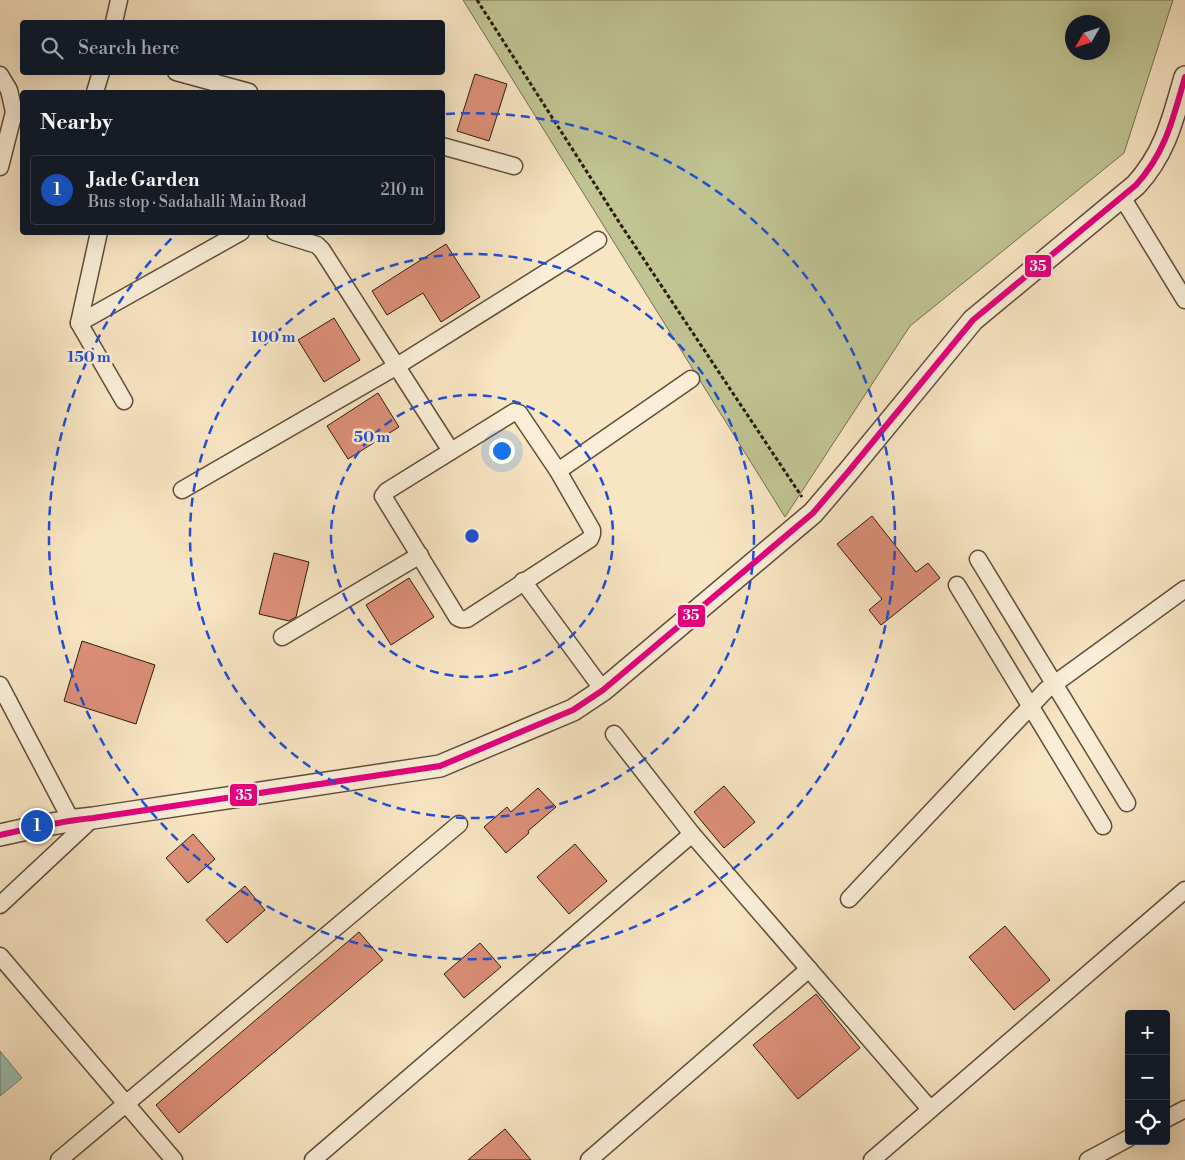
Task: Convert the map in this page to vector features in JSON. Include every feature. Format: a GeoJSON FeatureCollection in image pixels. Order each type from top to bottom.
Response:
{"type":"FeatureCollection","features":[{"type":"Feature","properties":{"kind":"street"},"geometry":{"type":"LineString","coordinates":[[114,20],[119,0]]}},
{"type":"Feature","properties":{"kind":"street"},"geometry":{"type":"LineString","coordinates":[[0,75],[10,90],[18,114],[0,168]]}},
{"type":"Feature","properties":{"kind":"street"},"geometry":{"type":"LineString","coordinates":[[96,90],[100,75]]}},
{"type":"Feature","properties":{"kind":"street"},"geometry":{"type":"LineString","coordinates":[[187,75],[242,90]]}},
{"type":"Feature","properties":{"kind":"street"},"geometry":{"type":"LineString","coordinates":[[0,835],[71,820],[440,766],[573,710],[603,690],[813,513],[973,320],[1136,185],[1146,174],[1166,141],[1185,77]]}},
{"type":"Feature","properties":{"kind":"street"},"geometry":{"type":"LineString","coordinates":[[445,147],[514,166]]}},
{"type":"Feature","properties":{"kind":"street"},"geometry":{"type":"LineString","coordinates":[[1122,197],[1185,300]]}},
{"type":"Feature","properties":{"kind":"street"},"geometry":{"type":"LineString","coordinates":[[98,235],[79,322],[124,400]]}},
{"type":"Feature","properties":{"kind":"street"},"geometry":{"type":"LineString","coordinates":[[79,322],[236,235]]}},
{"type":"Feature","properties":{"kind":"street"},"geometry":{"type":"LineString","coordinates":[[285,235],[317,245],[322,250],[451,451]]}},
{"type":"Feature","properties":{"kind":"street"},"geometry":{"type":"LineString","coordinates":[[182,490],[397,366],[598,240]]}},
{"type":"Feature","properties":{"kind":"street"},"geometry":{"type":"LineString","coordinates":[[558,471],[691,379]]}},
{"type":"Feature","properties":{"kind":"street"},"geometry":{"type":"LineString","coordinates":[[516,412],[521,416],[558,471],[592,530],[590,539],[464,620],[456,617],[383,496],[387,491],[451,451],[511,413],[516,412]]}},
{"type":"Feature","properties":{"kind":"street"},"geometry":{"type":"LineString","coordinates":[[282,637],[420,555]]}},
{"type":"Feature","properties":{"kind":"street"},"geometry":{"type":"LineString","coordinates":[[978,559],[1127,804]]}},
{"type":"Feature","properties":{"kind":"street"},"geometry":{"type":"LineString","coordinates":[[523,581],[603,690]]}},
{"type":"Feature","properties":{"kind":"street"},"geometry":{"type":"LineString","coordinates":[[956,585],[1103,826]]}},
{"type":"Feature","properties":{"kind":"street"},"geometry":{"type":"LineString","coordinates":[[849,899],[1046,690],[1185,588]]}},
{"type":"Feature","properties":{"kind":"street"},"geometry":{"type":"LineString","coordinates":[[0,685],[71,820]]}},
{"type":"Feature","properties":{"kind":"street"},"geometry":{"type":"LineString","coordinates":[[614,734],[692,834],[930,1109]]}},
{"type":"Feature","properties":{"kind":"street"},"geometry":{"type":"LineString","coordinates":[[0,904],[93,818]]}},
{"type":"Feature","properties":{"kind":"street"},"geometry":{"type":"LineString","coordinates":[[59,1160],[459,824]]}},
{"type":"Feature","properties":{"kind":"street"},"geometry":{"type":"LineString","coordinates":[[312,1160],[692,834]]}},
{"type":"Feature","properties":{"kind":"street"},"geometry":{"type":"LineString","coordinates":[[872,1160],[1185,890]]}},
{"type":"Feature","properties":{"kind":"street"},"geometry":{"type":"LineString","coordinates":[[0,956],[174,1160]]}},
{"type":"Feature","properties":{"kind":"street"},"geometry":{"type":"LineString","coordinates":[[589,1160],[809,969]]}},
{"type":"Feature","properties":{"kind":"street"},"geometry":{"type":"LineString","coordinates":[[1170,1117],[1185,1109]]}},
{"type":"Feature","properties":{"kind":"street"},"geometry":{"type":"LineString","coordinates":[[1088,1160],[1125,1140]]}},
{"type":"Feature","properties":{"kind":"path"},"geometry":{"type":"LineString","coordinates":[[477,0],[619,222],[813,513]]}},
{"type":"Feature","properties":{"kind":"green space"},"geometry":{"type":"Polygon","coordinates":[[[463,0],[1173,0],[1124,153],[910,326],[785,517],[463,0]]]}},
{"type":"Feature","properties":{"kind":"shaded area"},"geometry":{"type":"Polygon","coordinates":[[[0,1051],[22,1078],[0,1096],[0,1051]]]}},
{"type":"Feature","properties":{"kind":"building"},"geometry":{"type":"Polygon","coordinates":[[[475,74],[507,84],[489,141],[457,131],[475,74]]]}},
{"type":"Feature","properties":{"kind":"building"},"geometry":{"type":"Polygon","coordinates":[[[446,244],[480,297],[441,322],[423,293],[387,315],[372,291],[446,244]]]}},
{"type":"Feature","properties":{"kind":"building"},"geometry":{"type":"Polygon","coordinates":[[[334,318],[360,360],[324,382],[298,340],[334,318]]]}},
{"type":"Feature","properties":{"kind":"building"},"geometry":{"type":"Polygon","coordinates":[[[378,393],[399,427],[348,459],[327,426],[378,393]]]}},
{"type":"Feature","properties":{"kind":"building"},"geometry":{"type":"Polygon","coordinates":[[[872,516],[916,572],[928,563],[940,578],[881,625],[869,610],[882,599],[837,544],[872,516]]]}},
{"type":"Feature","properties":{"kind":"building"},"geometry":{"type":"Polygon","coordinates":[[[274,553],[309,562],[296,617],[289,621],[259,614],[274,553]]]}},
{"type":"Feature","properties":{"kind":"building"},"geometry":{"type":"Polygon","coordinates":[[[409,578],[434,617],[391,645],[366,605],[409,578]]]}},
{"type":"Feature","properties":{"kind":"building"},"geometry":{"type":"Polygon","coordinates":[[[82,641],[155,665],[136,724],[64,701],[82,641]]]}},
{"type":"Feature","properties":{"kind":"building"},"geometry":{"type":"Polygon","coordinates":[[[724,786],[755,822],[724,848],[694,812],[724,786]]]}},
{"type":"Feature","properties":{"kind":"building"},"geometry":{"type":"Polygon","coordinates":[[[538,788],[556,807],[506,853],[484,827],[507,807],[511,812],[538,788]]]}},
{"type":"Feature","properties":{"kind":"building"},"geometry":{"type":"Polygon","coordinates":[[[193,834],[215,859],[188,883],[166,858],[193,834]]]}},
{"type":"Feature","properties":{"kind":"building"},"geometry":{"type":"Polygon","coordinates":[[[575,844],[607,881],[569,914],[537,877],[575,844]]]}},
{"type":"Feature","properties":{"kind":"building"},"geometry":{"type":"Polygon","coordinates":[[[245,886],[265,910],[227,943],[206,920],[245,886]]]}},
{"type":"Feature","properties":{"kind":"building"},"geometry":{"type":"Polygon","coordinates":[[[1005,926],[1050,980],[1014,1010],[969,957],[1005,926]]]}},
{"type":"Feature","properties":{"kind":"building"},"geometry":{"type":"Polygon","coordinates":[[[359,932],[383,960],[179,1133],[156,1105],[359,932]]]}},
{"type":"Feature","properties":{"kind":"building"},"geometry":{"type":"Polygon","coordinates":[[[480,943],[501,967],[464,998],[444,974],[480,943]]]}},
{"type":"Feature","properties":{"kind":"building"},"geometry":{"type":"Polygon","coordinates":[[[816,994],[860,1048],[798,1099],[753,1045],[816,994]]]}},
{"type":"Feature","properties":{"kind":"building"},"geometry":{"type":"Polygon","coordinates":[[[505,1129],[531,1160],[468,1160],[505,1129]]]}},
{"type":"Feature","properties":{"kind":"transit line","name":"35"},"geometry":{"type":"LineString","coordinates":[[0,835],[69,821],[440,766],[573,710],[603,690],[813,513],[973,320],[1136,185],[1155,160],[1162,147],[1185,77]]}},
{"type":"Feature","properties":{"kind":"place","name":"Jade Garden"},"geometry":{"type":"Point","coordinates":[37,826]}}]}
